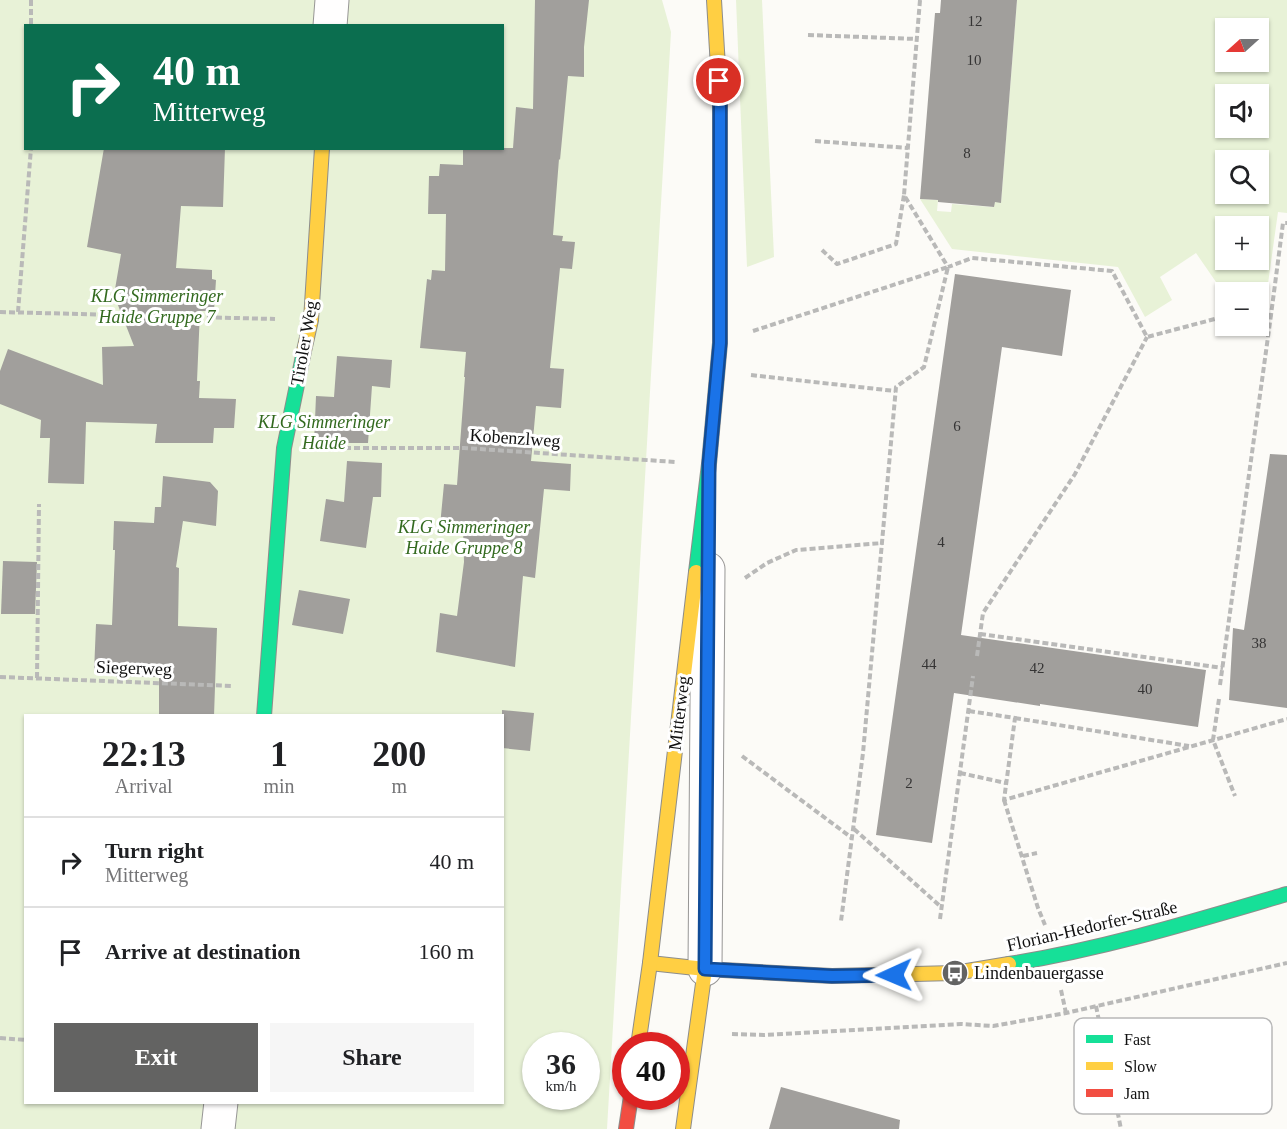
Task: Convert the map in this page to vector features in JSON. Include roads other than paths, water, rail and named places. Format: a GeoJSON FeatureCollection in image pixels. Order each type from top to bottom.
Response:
{"type":"FeatureCollection","features":[{"type":"Feature","properties":{"kind":"street"},"geometry":{"type":"LineString","coordinates":[[330,24],[332,0]]}},
{"type":"Feature","properties":{"kind":"street","name":"Mitterweg"},"geometry":{"type":"LineString","coordinates":[[650,963],[709,464],[720,343],[720,101],[714,0]]}},
{"type":"Feature","properties":{"kind":"street","name":"Tiroler Weg"},"geometry":{"type":"LineString","coordinates":[[264,714],[284,448],[311,320],[322,150]]}},
{"type":"Feature","properties":{"kind":"street","name":"Mitterweg"},"geometry":{"type":"LineString","coordinates":[[705,969],[709,464]]}},
{"type":"Feature","properties":{"kind":"street","name":"Florian-Hedorfer-Straße"},"geometry":{"type":"LineString","coordinates":[[650,963],[705,969],[832,976],[955,973],[1054,957],[1173,927],[1287,894]]}},
{"type":"Feature","properties":{"kind":"street"},"geometry":{"type":"LineString","coordinates":[[640,1032],[650,963]]}},
{"type":"Feature","properties":{"kind":"street"},"geometry":{"type":"LineString","coordinates":[[683,1129],[705,969]]}},
{"type":"Feature","properties":{"kind":"street"},"geometry":{"type":"LineString","coordinates":[[218,1129],[221,1104]]}},
{"type":"Feature","properties":{"kind":"street"},"geometry":{"type":"LineString","coordinates":[[626,1129],[629,1110]]}},
{"type":"Feature","properties":{"kind":"place","name":"Lindenbauergasse"},"geometry":{"type":"Point","coordinates":[955,973]}},
{"type":"Feature","properties":{"kind":"park label","name":"KLG Simmeringer Haide Gruppe 7"},"geometry":{"type":"Point","coordinates":[157,306]}},
{"type":"Feature","properties":{"kind":"park label","name":"KLG Simmeringer Haide"},"geometry":{"type":"Point","coordinates":[324,432]}},
{"type":"Feature","properties":{"kind":"park label","name":"KLG Simmeringer Haide Gruppe 8"},"geometry":{"type":"Point","coordinates":[464,537]}}]}
